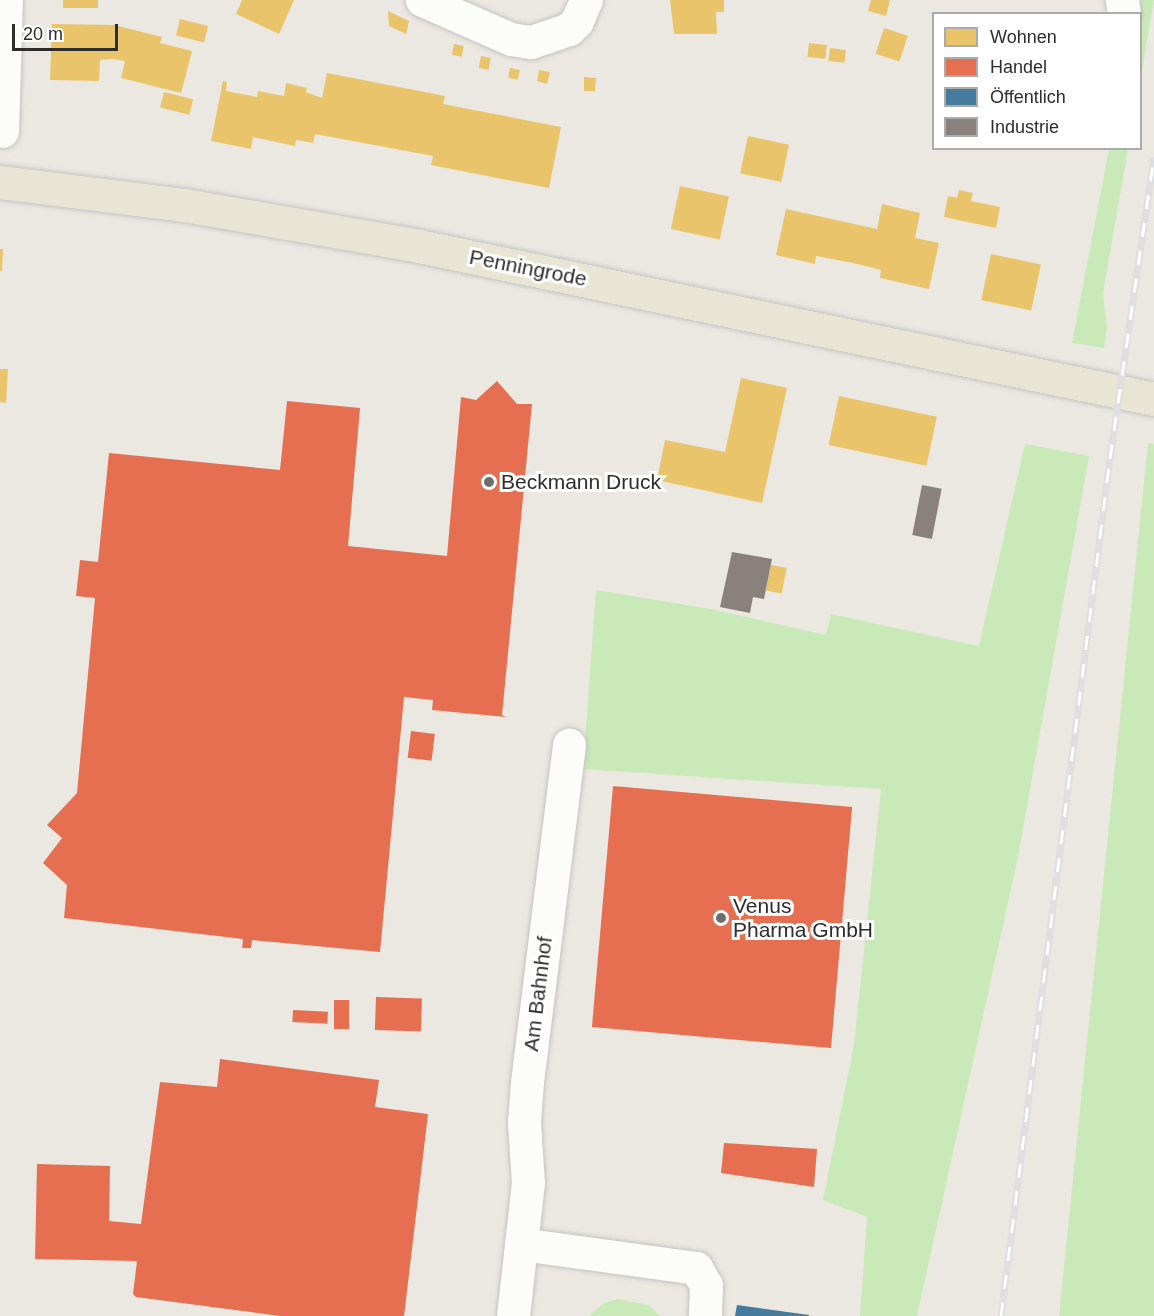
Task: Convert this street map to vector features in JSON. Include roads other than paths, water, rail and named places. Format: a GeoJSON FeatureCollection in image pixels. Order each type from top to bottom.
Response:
{"type":"FeatureCollection","features":[{"type":"Feature","properties":{"kind":"main road","name":"Penningrode"},"geometry":{"type":"LineString","coordinates":[[0,182],[185,205],[419,246],[1154,399]]}},
{"type":"Feature","properties":{"kind":"street"},"geometry":{"type":"LineString","coordinates":[[2,131],[6,0]]}},
{"type":"Feature","properties":{"kind":"street"},"geometry":{"type":"LineString","coordinates":[[422,0],[511,39],[531,42],[568,29],[578,21],[586,0]]}},
{"type":"Feature","properties":{"kind":"street","name":"Am Bahnhof"},"geometry":{"type":"LineString","coordinates":[[513,1316],[528,1183],[524,1122],[527,1082],[569,745]]}},
{"type":"Feature","properties":{"kind":"street"},"geometry":{"type":"LineString","coordinates":[[521,1244],[696,1268],[706,1285],[705,1316]]}},
{"type":"Feature","properties":{"kind":"railway"},"geometry":{"type":"LineString","coordinates":[[1001,1316],[1110,458],[1154,157]]}},
{"type":"Feature","properties":{"kind":"place","name":"Beckmann Druck"},"geometry":{"type":"Point","coordinates":[489,482]}},
{"type":"Feature","properties":{"kind":"place","name":"Venus Pharma GmbH"},"geometry":{"type":"Point","coordinates":[721,918]}}]}
